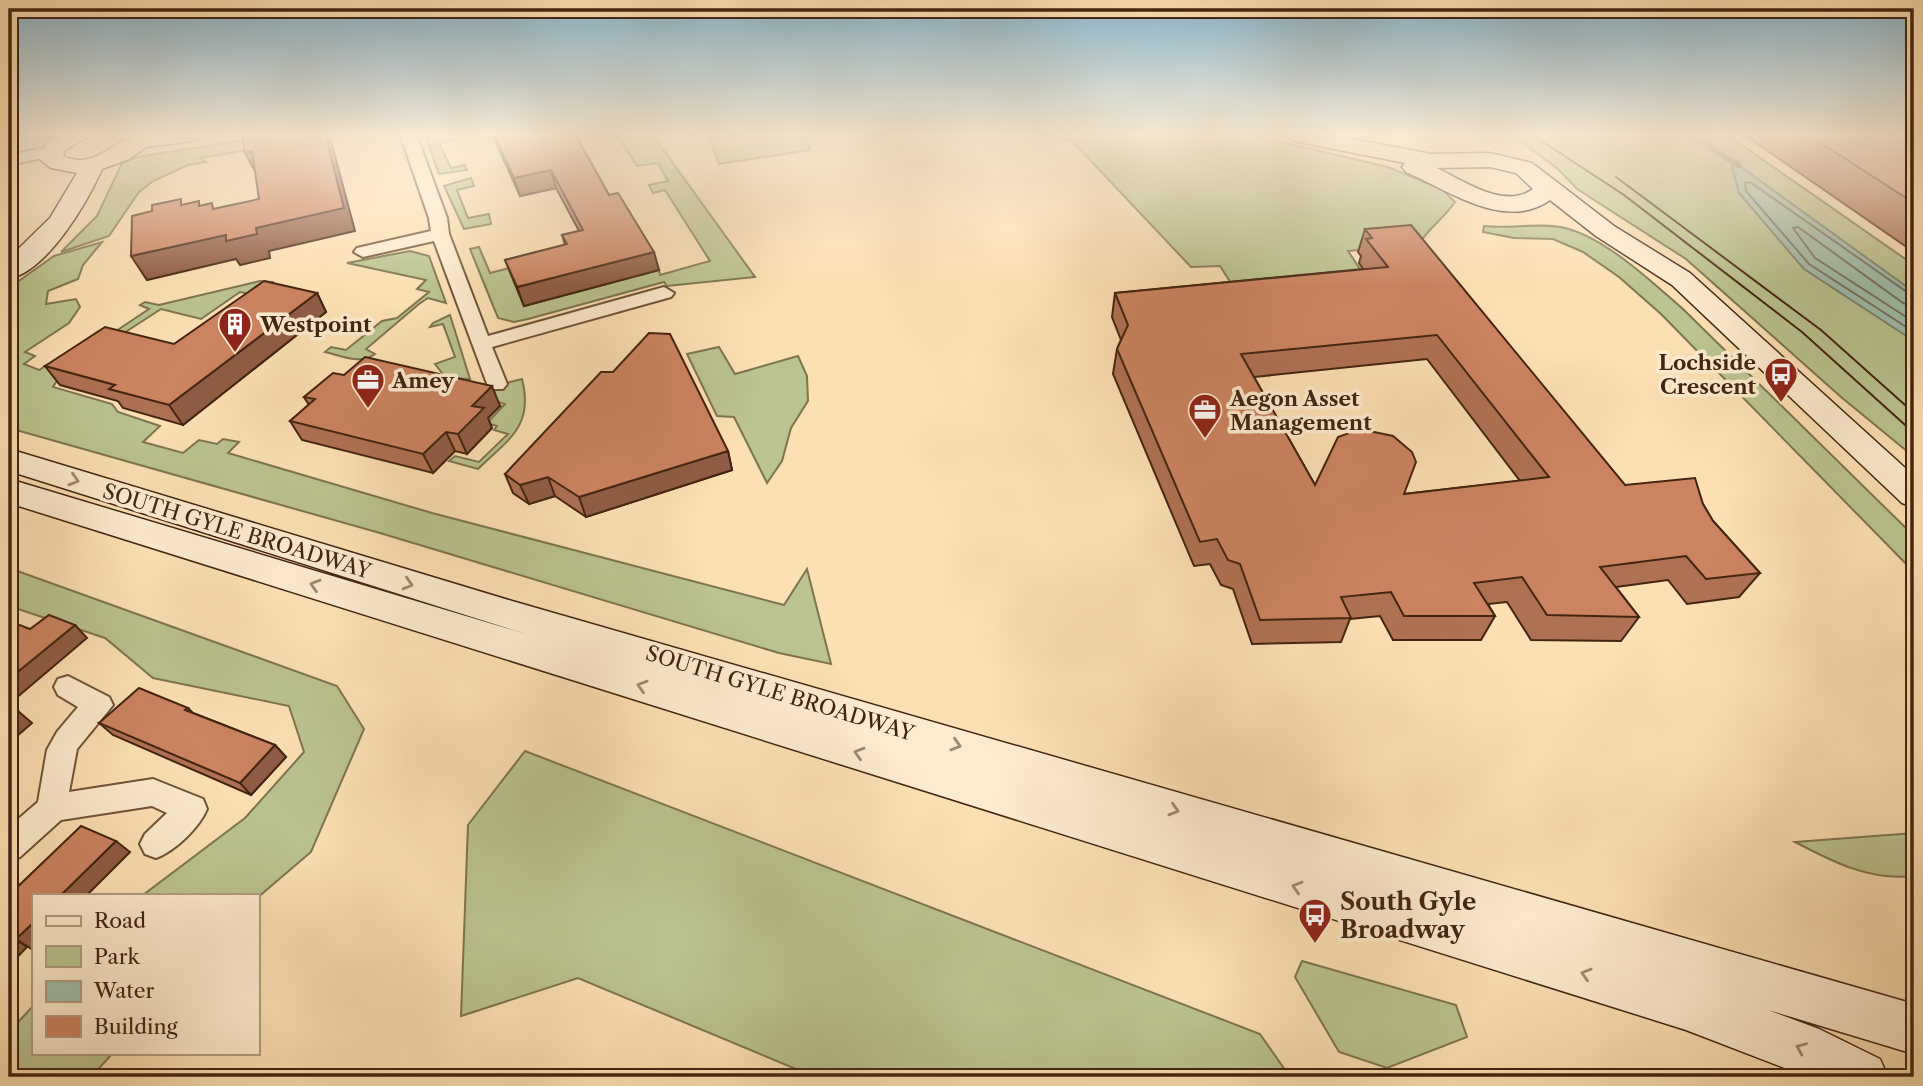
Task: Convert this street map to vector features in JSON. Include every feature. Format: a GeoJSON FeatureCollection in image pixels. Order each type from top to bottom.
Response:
{"type":"FeatureCollection","features":[{"type":"Feature","properties":{"kind":"street"},"geometry":{"type":"LineString","coordinates":[[9,271],[60,226],[77,201],[84,185]]}},
{"type":"Feature","properties":{"kind":"street"},"geometry":{"type":"LineString","coordinates":[[426,185],[438,218],[440,234],[496,384]]}},
{"type":"Feature","properties":{"kind":"street"},"geometry":{"type":"LineString","coordinates":[[1464,185],[1467,193],[1486,200],[1521,203],[1605,231]]}},
{"type":"Feature","properties":{"kind":"street"},"geometry":{"type":"LineString","coordinates":[[1521,203],[1539,199],[1545,186],[1605,231],[1681,279],[1910,488]]}},
{"type":"Feature","properties":{"kind":"street"},"geometry":{"type":"LineString","coordinates":[[363,252],[440,234]]}},
{"type":"Feature","properties":{"kind":"street"},"geometry":{"type":"LineString","coordinates":[[482,344],[664,293]]}},
{"type":"Feature","properties":{"kind":"street","name":"SOUTH GYLE BROADWAY"},"geometry":{"type":"LineString","coordinates":[[9,460],[485,607],[1914,1029]]}},
{"type":"Feature","properties":{"kind":"street","name":"SOUTH GYLE BROADWAY"},"geometry":{"type":"LineString","coordinates":[[9,491],[1028,806],[1686,1005],[1801,1047],[1862,1077]]}},
{"type":"Feature","properties":{"kind":"street"},"geometry":{"type":"LineString","coordinates":[[53,808],[58,754],[74,727],[99,705],[68,687]]}},
{"type":"Feature","properties":{"kind":"street"},"geometry":{"type":"LineString","coordinates":[[9,846],[53,808],[153,792],[192,809],[156,844]]}},
{"type":"Feature","properties":{"kind":"green space"},"geometry":{"type":"Polygon","coordinates":[[[112,185],[148,185],[139,192],[109,236],[61,252],[97,216],[112,185]]]}},
{"type":"Feature","properties":{"kind":"green space"},"geometry":{"type":"Polygon","coordinates":[[[474,185],[457,190],[468,218],[489,214],[491,224],[464,229],[444,186],[474,185]]]}},
{"type":"Feature","properties":{"kind":"green space"},"geometry":{"type":"Polygon","coordinates":[[[649,185],[689,185],[755,277],[667,286],[664,282],[528,319],[514,322],[498,318],[470,249],[479,247],[490,273],[509,268],[659,270],[660,275],[710,261],[665,190],[653,193],[649,185]]]}},
{"type":"Feature","properties":{"kind":"green space"},"geometry":{"type":"Polygon","coordinates":[[[1113,185],[1430,185],[1443,190],[1455,202],[1419,244],[1348,251],[1374,290],[1243,302],[1220,266],[1191,267],[1113,185]]]}},
{"type":"Feature","properties":{"kind":"green space"},"geometry":{"type":"Polygon","coordinates":[[[1573,185],[1799,185],[1914,265],[1914,457],[1841,397],[1686,259],[1573,185]]]}},
{"type":"Feature","properties":{"kind":"green space"},"geometry":{"type":"Polygon","coordinates":[[[1484,226],[1565,228],[1597,241],[1644,275],[1684,310],[1914,536],[1914,572],[1661,314],[1619,277],[1583,252],[1553,239],[1514,238],[1483,232],[1484,226]]]}},
{"type":"Feature","properties":{"kind":"green space"},"geometry":{"type":"Polygon","coordinates":[[[102,242],[83,265],[78,279],[48,291],[46,304],[76,299],[80,307],[69,323],[25,352],[35,356],[24,364],[39,370],[55,360],[68,363],[149,309],[140,305],[145,302],[159,305],[260,281],[272,282],[255,295],[240,292],[201,319],[161,309],[61,374],[53,387],[112,404],[118,412],[160,426],[143,442],[183,453],[199,440],[217,444],[223,439],[239,442],[228,453],[432,513],[784,605],[807,569],[831,664],[779,653],[380,533],[9,428],[9,288],[54,256],[102,242]]]}},
{"type":"Feature","properties":{"kind":"green space"},"geometry":{"type":"Polygon","coordinates":[[[410,251],[429,256],[446,303],[428,298],[419,304],[366,349],[375,354],[369,357],[351,359],[325,352],[331,347],[346,350],[382,321],[397,318],[429,292],[417,289],[426,280],[347,263],[410,251]]]}},
{"type":"Feature","properties":{"kind":"green space"},"geometry":{"type":"Polygon","coordinates":[[[450,315],[470,379],[446,378],[435,364],[455,357],[443,324],[430,327],[450,315]]]}},
{"type":"Feature","properties":{"kind":"green space"},"geometry":{"type":"Polygon","coordinates":[[[719,347],[735,374],[798,356],[807,376],[808,401],[791,428],[782,461],[767,483],[734,417],[717,416],[687,354],[719,347]]]}},
{"type":"Feature","properties":{"kind":"green space"},"geometry":{"type":"Polygon","coordinates":[[[522,379],[525,409],[522,420],[509,440],[478,469],[449,461],[455,456],[479,462],[508,434],[494,430],[497,426],[487,423],[505,404],[495,401],[481,389],[522,379]]]}},
{"type":"Feature","properties":{"kind":"green space"},"geometry":{"type":"Polygon","coordinates":[[[9,568],[337,686],[364,729],[311,852],[259,896],[259,894],[144,894],[245,818],[304,752],[289,706],[153,678],[105,638],[9,606],[9,568]]]}},
{"type":"Feature","properties":{"kind":"green space"},"geometry":{"type":"Polygon","coordinates":[[[525,751],[1260,1034],[1290,1077],[815,1077],[578,978],[461,1016],[468,825],[525,751]]]}},
{"type":"Feature","properties":{"kind":"green space"},"geometry":{"type":"Polygon","coordinates":[[[1914,833],[1914,876],[1867,873],[1838,863],[1795,842],[1914,833]]]}},
{"type":"Feature","properties":{"kind":"green space"},"geometry":{"type":"Polygon","coordinates":[[[1302,961],[1456,1005],[1467,1037],[1387,1068],[1339,1052],[1295,977],[1302,961]]]}},
{"type":"Feature","properties":{"kind":"green space"},"geometry":{"type":"Polygon","coordinates":[[[32,1007],[32,1054],[112,1054],[91,1077],[9,1077],[9,1032],[32,1007]]]}},
{"type":"Feature","properties":{"kind":"water"},"geometry":{"type":"Polygon","coordinates":[[[1737,185],[1766,185],[1914,292],[1914,341],[1804,269],[1739,193],[1737,185]]]}},
{"type":"Feature","properties":{"kind":"building"},"geometry":{"type":"Polygon","coordinates":[[[257,185],[338,185],[344,208],[256,228],[257,234],[226,241],[226,235],[131,256],[132,216],[152,211],[152,205],[181,199],[181,205],[199,201],[199,206],[212,203],[213,209],[259,199],[257,185]]]}},
{"type":"Feature","properties":{"kind":"building"},"geometry":{"type":"Polygon","coordinates":[[[559,185],[603,185],[609,195],[618,193],[654,252],[517,287],[505,260],[567,244],[562,235],[583,230],[559,185]]]}},
{"type":"Feature","properties":{"kind":"building"},"geometry":{"type":"Polygon","coordinates":[[[1886,185],[1914,185],[1914,203],[1886,185]]]}},
{"type":"Feature","properties":{"kind":"building","name":"Aegon Asset Management"},"geometry":{"type":"Polygon","coordinates":[[[1411,225],[1625,485],[1695,478],[1703,504],[1713,521],[1760,573],[1706,579],[1686,556],[1600,567],[1639,617],[1547,615],[1522,577],[1474,583],[1495,616],[1404,616],[1391,592],[1341,597],[1351,618],[1260,620],[1240,564],[1228,560],[1217,539],[1200,542],[1117,349],[1128,325],[1115,293],[1388,267],[1366,239],[1372,238],[1365,229],[1411,225]],[[1437,335],[1241,354],[1315,485],[1338,437],[1360,429],[1393,436],[1412,452],[1416,462],[1404,494],[1549,477],[1437,335]]]}},
{"type":"Feature","properties":{"kind":"building"},"geometry":{"type":"Polygon","coordinates":[[[264,281],[317,293],[169,405],[109,389],[115,385],[45,366],[105,327],[174,344],[264,281]]]}},
{"type":"Feature","properties":{"kind":"building"},"geometry":{"type":"Polygon","coordinates":[[[649,333],[670,334],[728,451],[579,497],[548,477],[520,485],[505,474],[601,372],[613,372],[649,333]]]}},
{"type":"Feature","properties":{"kind":"building"},"geometry":{"type":"Polygon","coordinates":[[[365,357],[492,386],[472,406],[484,408],[458,434],[446,432],[423,454],[290,421],[315,399],[304,397],[333,373],[344,375],[365,357]]]}},
{"type":"Feature","properties":{"kind":"building"},"geometry":{"type":"Polygon","coordinates":[[[49,615],[75,625],[9,679],[9,621],[30,629],[49,615]]]}},
{"type":"Feature","properties":{"kind":"building"},"geometry":{"type":"Polygon","coordinates":[[[139,688],[188,708],[185,710],[275,745],[240,783],[99,723],[139,688]]]}},
{"type":"Feature","properties":{"kind":"building"},"geometry":{"type":"Polygon","coordinates":[[[9,707],[18,711],[9,719],[9,707]]]}},
{"type":"Feature","properties":{"kind":"building"},"geometry":{"type":"Polygon","coordinates":[[[81,826],[116,841],[62,894],[32,894],[32,924],[16,939],[9,939],[9,895],[81,826]]]}},
{"type":"Feature","properties":{"kind":"tram line"},"geometry":{"type":"LineString","coordinates":[[1608,185],[1802,332],[1914,433]]}},
{"type":"Feature","properties":{"kind":"tram line"},"geometry":{"type":"LineString","coordinates":[[1626,185],[1821,330],[1914,413]]}},
{"type":"Feature","properties":{"kind":"place","name":"Westpoint"},"geometry":{"type":"Point","coordinates":[235,354]}},
{"type":"Feature","properties":{"kind":"place","name":"Lochside Crescent"},"geometry":{"type":"Point","coordinates":[1781,404]}},
{"type":"Feature","properties":{"kind":"place","name":"Amey"},"geometry":{"type":"Point","coordinates":[368,410]}},
{"type":"Feature","properties":{"kind":"place","name":"Aegon Asset Management"},"geometry":{"type":"Point","coordinates":[1205,440]}},
{"type":"Feature","properties":{"kind":"place","name":"South Gyle Broadway"},"geometry":{"type":"Point","coordinates":[1315,945]}}]}
